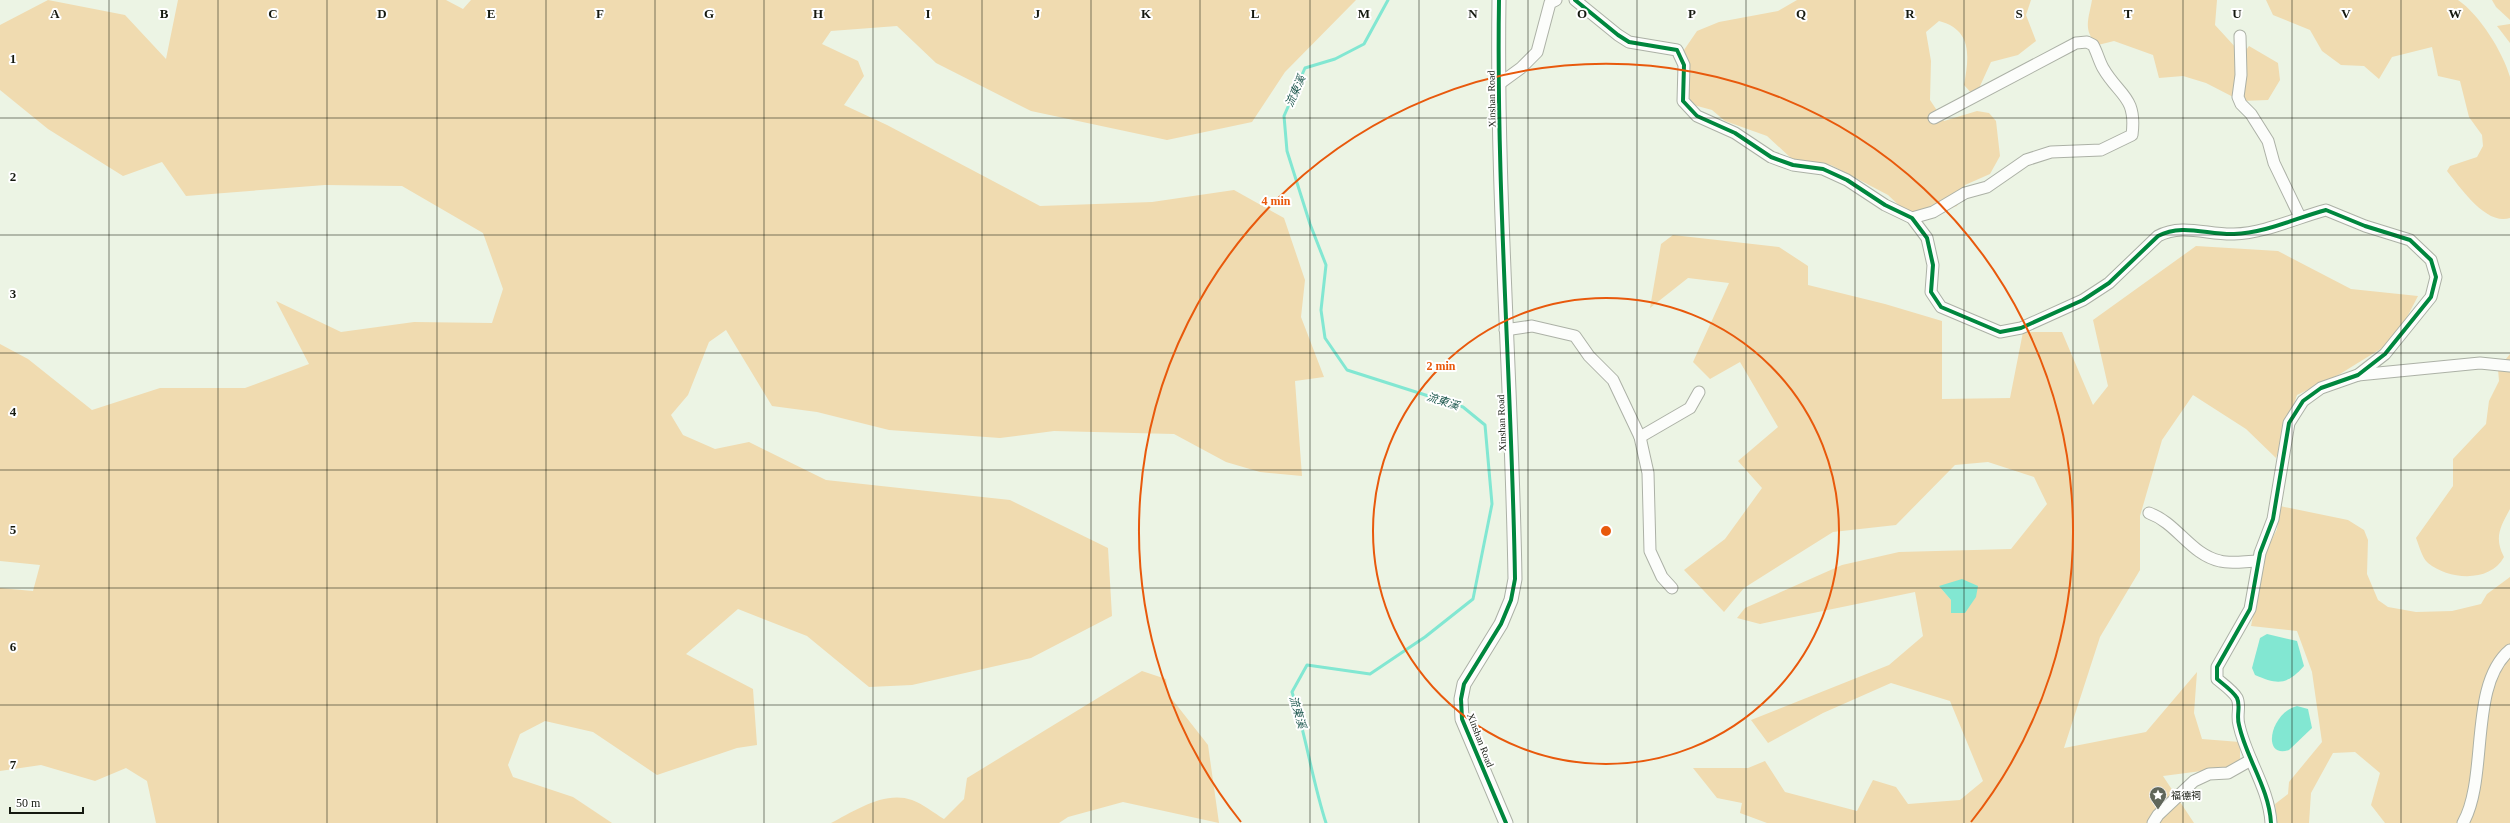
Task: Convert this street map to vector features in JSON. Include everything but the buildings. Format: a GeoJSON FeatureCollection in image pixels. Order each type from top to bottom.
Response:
{"type":"FeatureCollection","features":[{"type":"Feature","properties":{"kind":"street","name":"Xinshan Road"},"geometry":{"type":"LineString","coordinates":[[1499,0],[1499,84],[1505,330],[1515,578],[1511,600],[1501,624],[1464,684],[1461,699],[1462,719],[1506,823]]}},
{"type":"Feature","properties":{"kind":"street"},"geometry":{"type":"LineString","coordinates":[[1499,84],[1521,68],[1537,52],[1550,3],[1556,0]]}},
{"type":"Feature","properties":{"kind":"street"},"geometry":{"type":"LineString","coordinates":[[1575,0],[1618,35],[1629,42],[1677,50],[1684,65],[1683,100],[1697,116],[1735,133],[1771,157],[1794,165],[1823,169],[1835,174],[1885,205],[1912,218],[1927,238],[1933,265],[1931,292],[1941,307],[2000,332],[2021,328],[2084,300],[2109,283],[2158,236],[2167,231],[2180,229],[2233,234],[2259,230],[2326,210],[2365,226],[2410,240],[2431,260],[2435,267],[2436,277],[2431,297],[2385,354],[2358,375]]}},
{"type":"Feature","properties":{"kind":"street"},"geometry":{"type":"LineString","coordinates":[[2240,36],[2241,75],[2238,97],[2240,104],[2251,114],[2268,141],[2274,163],[2300,217]]}},
{"type":"Feature","properties":{"kind":"street"},"geometry":{"type":"LineString","coordinates":[[1912,218],[1933,212],[1965,193],[1987,187],[2026,160],[2051,152],[2101,150],[2132,136],[2134,124],[2131,103],[2103,68],[2093,45],[2087,42],[2076,43],[1934,118]]}},
{"type":"Feature","properties":{"kind":"street"},"geometry":{"type":"LineString","coordinates":[[1505,330],[1532,326],[1575,336],[1589,356],[1613,380],[1640,437],[1648,473],[1650,551],[1662,577],[1672,588]]}},
{"type":"Feature","properties":{"kind":"street"},"geometry":{"type":"LineString","coordinates":[[2271,823],[2270,808],[2242,737],[2237,718],[2240,704],[2236,696],[2217,679],[2217,667],[2250,609],[2258,561],[2273,519],[2289,423],[2295,410],[2303,401],[2321,388],[2358,375],[2480,363],[2510,366]]}},
{"type":"Feature","properties":{"kind":"street"},"geometry":{"type":"LineString","coordinates":[[1640,437],[1690,408],[1699,392]]}},
{"type":"Feature","properties":{"kind":"street"},"geometry":{"type":"LineString","coordinates":[[2149,513],[2170,524],[2196,549],[2220,561],[2258,561]]}},
{"type":"Feature","properties":{"kind":"street"},"geometry":{"type":"LineString","coordinates":[[2463,823],[2468,814],[2489,681],[2503,656],[2510,650]]}},
{"type":"Feature","properties":{"kind":"street"},"geometry":{"type":"LineString","coordinates":[[2153,823],[2158,815],[2194,782],[2209,774],[2228,773],[2251,760]]}},
{"type":"Feature","properties":{"kind":"shaded area"},"geometry":{"type":"Polygon","coordinates":[[[48,0],[125,15],[166,59],[178,0],[446,0],[463,9],[471,0],[1356,0],[1285,72],[1252,122],[1167,140],[1031,111],[936,63],[897,26],[831,31],[822,44],[858,61],[864,76],[844,105],[887,125],[1040,206],[1152,202],[1234,190],[1284,218],[1305,280],[1301,317],[1324,377],[1295,381],[1302,476],[1260,472],[1226,462],[1174,434],[1054,431],[1000,438],[889,430],[817,412],[772,406],[726,330],[709,342],[688,395],[671,415],[683,435],[715,449],[749,442],[826,480],[1010,500],[1108,548],[1112,616],[1031,658],[912,685],[869,687],[807,636],[738,609],[686,654],[753,689],[757,745],[737,748],[657,775],[593,732],[545,721],[520,734],[508,765],[513,777],[573,797],[612,823],[156,823],[147,781],[126,768],[95,781],[41,765],[0,771],[0,588],[33,591],[40,565],[0,561],[0,344],[28,359],[92,410],[160,388],[245,388],[309,364],[276,301],[341,332],[414,322],[492,323],[503,289],[483,233],[402,186],[325,185],[186,196],[162,162],[123,176],[48,129],[0,90],[0,25],[48,0]]]}},
{"type":"Feature","properties":{"kind":"shaded area"},"geometry":{"type":"Polygon","coordinates":[[[1797,0],[2031,0],[2026,15],[2036,41],[2018,55],[1991,62],[1975,97],[1964,85],[1967,64],[1966,46],[1958,31],[1950,25],[1939,21],[1926,32],[1931,61],[1930,100],[1944,121],[1977,111],[1989,113],[1996,121],[2000,156],[1990,174],[1965,185],[1957,206],[1930,215],[1908,214],[1888,195],[1831,165],[1792,159],[1767,136],[1725,121],[1712,110],[1690,104],[1684,50],[1697,31],[1719,22],[1778,11],[1797,0]]]}},
{"type":"Feature","properties":{"kind":"shaded area"},"geometry":{"type":"Polygon","coordinates":[[[2092,0],[2217,0],[2215,25],[2237,49],[2244,53],[2249,46],[2278,63],[2280,80],[2268,100],[2241,101],[2206,83],[2183,76],[2159,78],[2153,55],[2114,41],[2098,45],[2093,40],[2088,29],[2088,18],[2092,0]]]}},
{"type":"Feature","properties":{"kind":"shaded area"},"geometry":{"type":"Polygon","coordinates":[[[2266,0],[2458,0],[2466,6],[2482,24],[2496,45],[2507,67],[2510,77],[2510,218],[2501,219],[2483,211],[2474,204],[2447,171],[2450,166],[2477,157],[2483,146],[2482,135],[2469,117],[2460,81],[2438,76],[2432,47],[2392,57],[2379,79],[2364,66],[2341,65],[2322,51],[2310,30],[2273,15],[2266,0]]]}},
{"type":"Feature","properties":{"kind":"shaded area"},"geometry":{"type":"Polygon","coordinates":[[[2492,0],[2510,0],[2510,20],[2496,7],[2492,0]]]}},
{"type":"Feature","properties":{"kind":"shaded area"},"geometry":{"type":"Polygon","coordinates":[[[2510,24],[2510,43],[2497,26],[2510,24]]]}},
{"type":"Feature","properties":{"kind":"shaded area"},"geometry":{"type":"Polygon","coordinates":[[[1673,235],[1779,247],[1808,266],[1808,285],[1885,304],[1942,321],[1942,399],[2010,398],[2023,332],[2062,332],[2093,405],[2108,386],[2093,320],[2196,246],[2278,251],[2351,289],[2418,296],[2395,340],[2340,374],[2297,395],[2276,458],[2246,429],[2193,395],[2162,440],[2140,516],[2140,570],[2100,637],[2064,748],[2146,732],[2197,672],[2194,713],[2202,739],[2240,742],[2240,766],[2163,776],[2194,823],[1767,823],[1740,813],[1742,803],[1717,798],[1693,768],[1748,768],[1765,761],[1785,792],[1857,811],[1873,780],[1896,787],[1908,804],[1960,800],[1983,781],[1950,701],[1891,683],[1823,713],[1768,743],[1751,720],[1889,665],[1923,636],[1915,592],[1760,624],[1737,618],[1745,608],[1842,565],[1899,552],[2011,549],[2047,504],[2034,477],[1988,462],[1955,465],[1896,525],[1833,532],[1744,588],[1724,612],[1684,570],[1725,539],[1762,488],[1738,461],[1778,427],[1740,362],[1710,379],[1693,362],[1729,283],[1688,278],[1650,308],[1661,244],[1673,235]],[[1939,586],[1951,600],[1951,613],[1965,613],[1939,586]]]}},
{"type":"Feature","properties":{"kind":"shaded area"},"geometry":{"type":"Polygon","coordinates":[[[2510,354],[2510,509],[2503,521],[2499,538],[2499,544],[2504,557],[2498,565],[2479,575],[2469,576],[2447,573],[2437,569],[2426,561],[2422,555],[2416,538],[2453,486],[2453,459],[2486,424],[2489,401],[2499,381],[2498,369],[2510,354]]]}},
{"type":"Feature","properties":{"kind":"shaded area"},"geometry":{"type":"Polygon","coordinates":[[[2280,506],[2348,520],[2364,530],[2368,540],[2367,574],[2378,600],[2388,607],[2416,612],[2452,611],[2481,604],[2487,594],[2510,577],[2510,823],[2385,823],[2371,805],[2380,773],[2355,752],[2333,753],[2311,793],[2309,823],[2277,823],[2275,804],[2288,794],[2289,782],[2322,742],[2312,672],[2297,631],[2251,626],[2267,549],[2277,529],[2280,506]]]}},
{"type":"Feature","properties":{"kind":"shaded area"},"geometry":{"type":"Polygon","coordinates":[[[1142,671],[1166,679],[1168,694],[1208,745],[1219,823],[1123,802],[1068,817],[1059,823],[831,823],[870,803],[891,798],[912,800],[944,819],[964,799],[967,778],[1142,671]]]}},
{"type":"Feature","properties":{"kind":"water"},"geometry":{"type":"Polygon","coordinates":[[[1962,579],[1978,586],[1976,597],[1965,613],[1951,613],[1951,600],[1939,586],[1962,579]]]}},
{"type":"Feature","properties":{"kind":"water"},"geometry":{"type":"Polygon","coordinates":[[[2267,634],[2297,641],[2304,666],[2287,680],[2276,682],[2255,675],[2252,668],[2260,638],[2267,634]]]}},
{"type":"Feature","properties":{"kind":"water"},"geometry":{"type":"Polygon","coordinates":[[[2297,706],[2308,709],[2312,728],[2289,750],[2280,751],[2275,748],[2272,742],[2272,734],[2275,725],[2280,717],[2288,710],[2297,706]]]}},
{"type":"Feature","properties":{"kind":"waterway","name":"流東溪"},"geometry":{"type":"LineString","coordinates":[[1326,823],[1292,692],[1307,665],[1370,674],[1425,637],[1473,599],[1492,504],[1485,425],[1463,407],[1347,370],[1325,338],[1321,310],[1326,265],[1310,224],[1287,151],[1284,116],[1305,68],[1335,59],[1364,44],[1388,0]]}},
{"type":"Feature","properties":{"kind":"cycle path"},"geometry":{"type":"LineString","coordinates":[[1499,0],[1500,145],[1515,579],[1511,600],[1501,624],[1464,684],[1461,699],[1462,719],[1506,823]]}},
{"type":"Feature","properties":{"kind":"cycle path"},"geometry":{"type":"LineString","coordinates":[[1575,0],[1618,35],[1629,42],[1677,50],[1684,65],[1683,101],[1697,116],[1735,133],[1771,157],[1793,165],[1823,169],[1847,180],[1885,205],[1912,218],[1927,238],[1933,265],[1931,292],[1941,307],[2000,332],[2021,328],[2083,300],[2109,283],[2158,236],[2176,230],[2195,230],[2224,234],[2246,233],[2269,228],[2326,210],[2365,226],[2410,240],[2431,260],[2436,277],[2431,297],[2385,354],[2358,375],[2321,388],[2303,401],[2289,423],[2273,519],[2260,553],[2250,609],[2217,667],[2217,679],[2237,698],[2239,707],[2238,721],[2242,737],[2262,785],[2271,823]]}},
{"type":"Feature","properties":{"kind":"place","name":"福德祠"},"geometry":{"type":"Point","coordinates":[2158,810]}}]}
